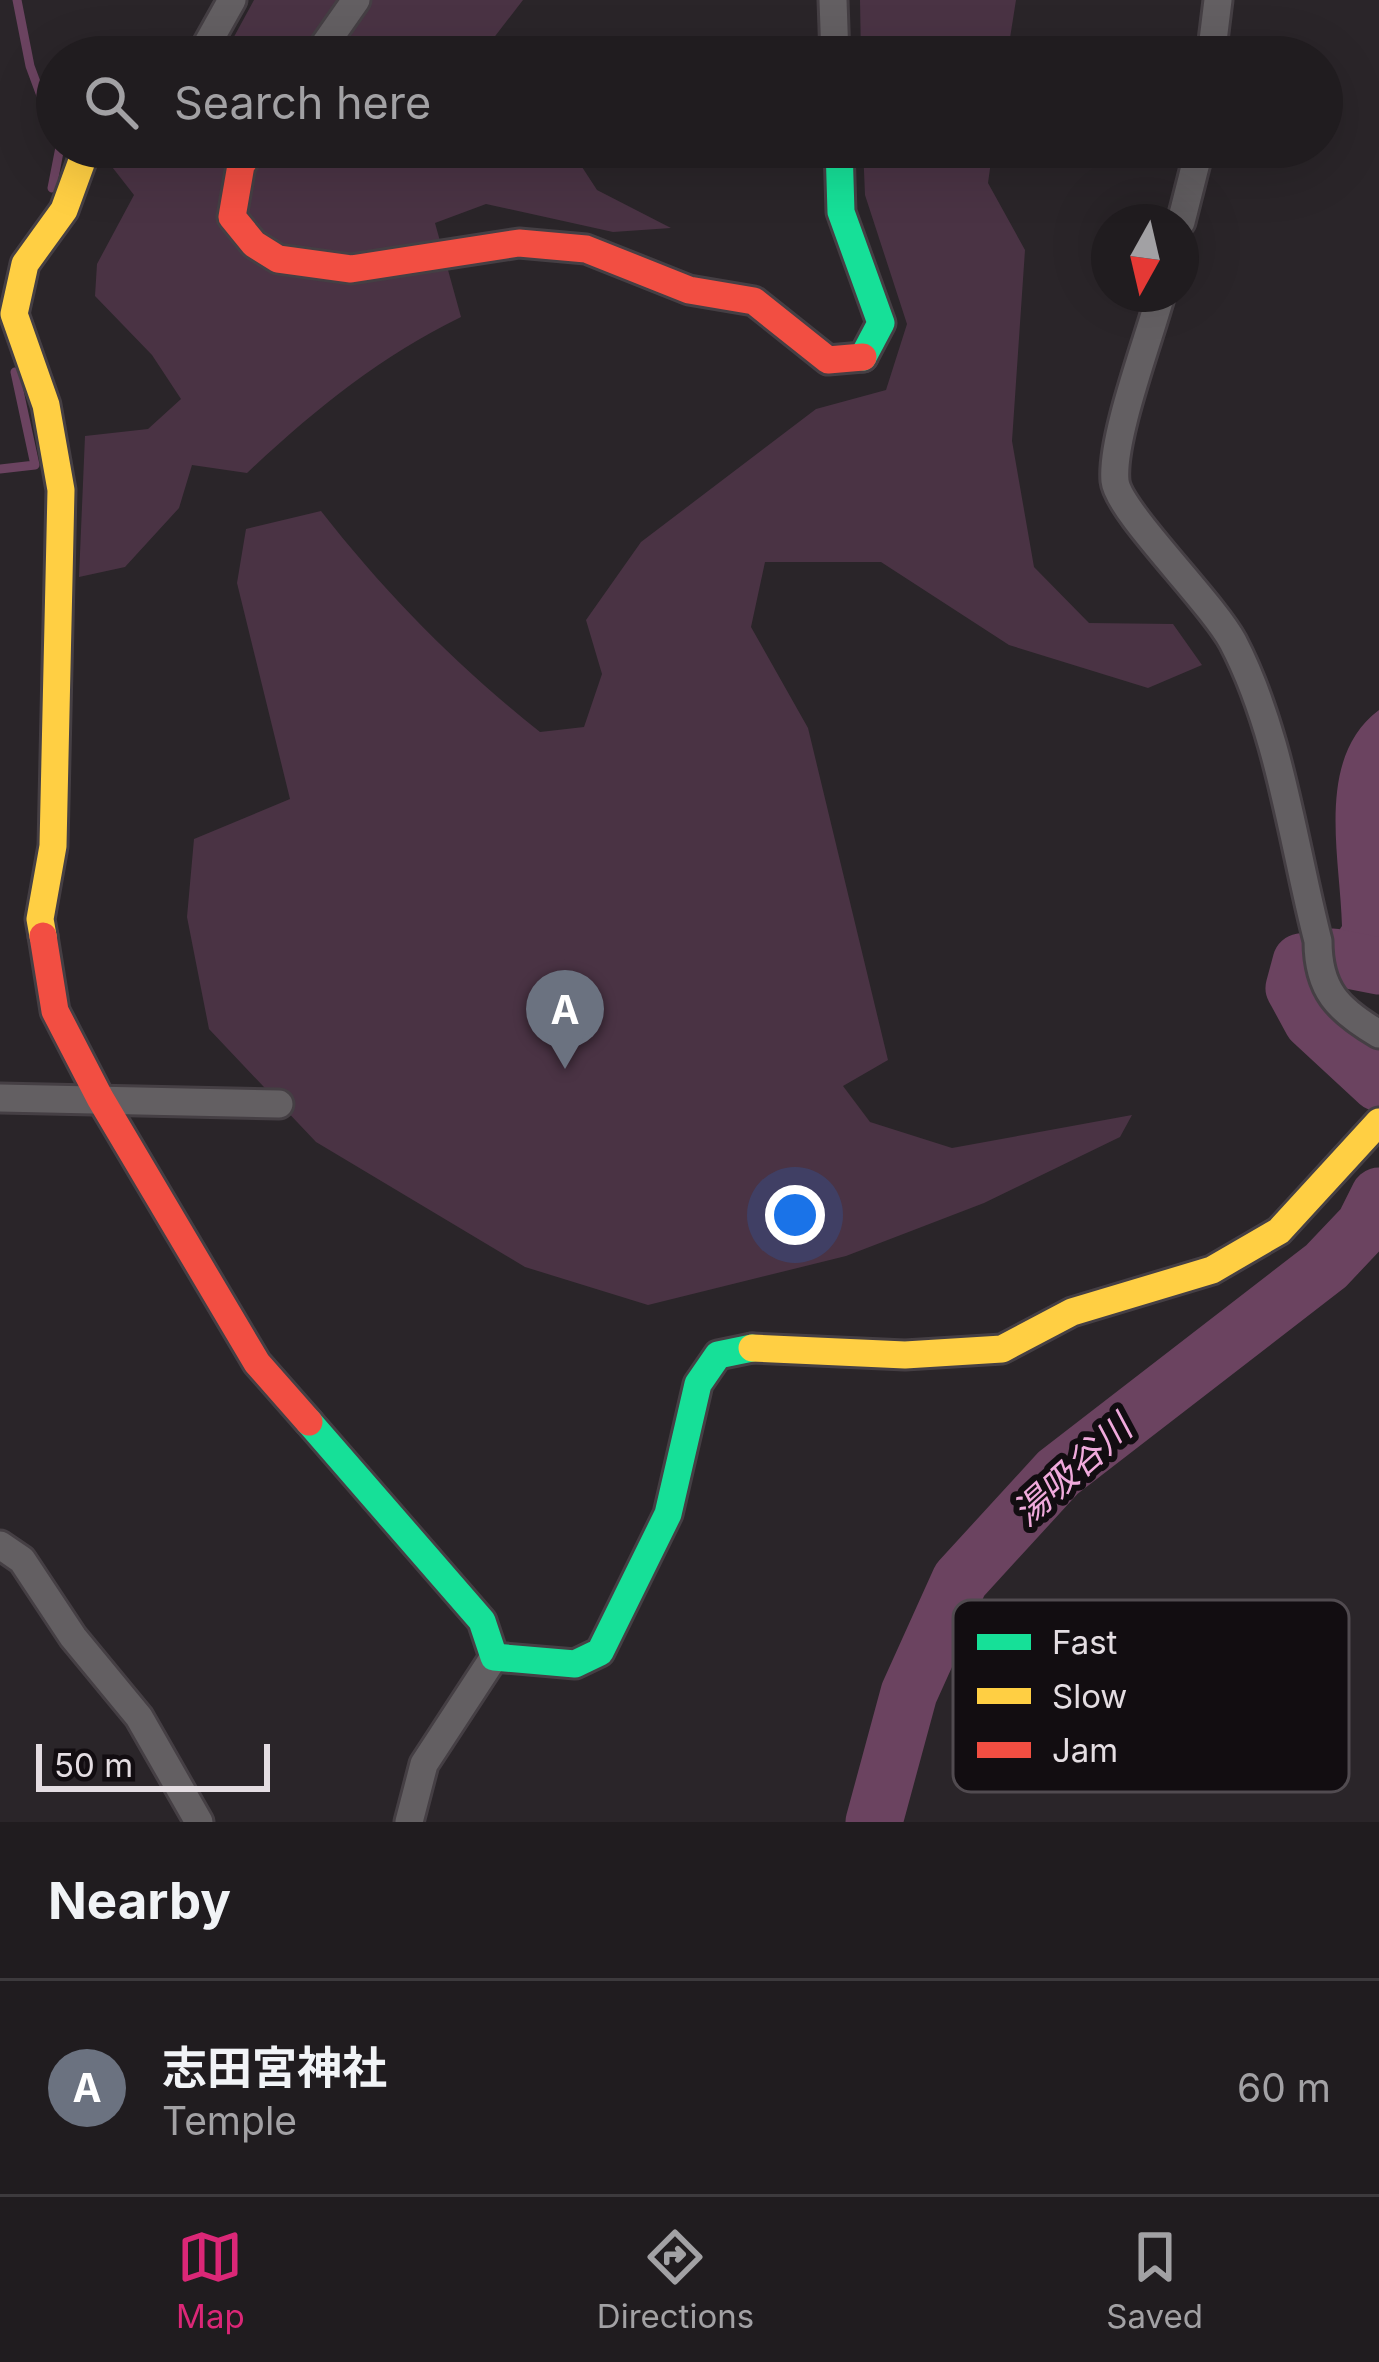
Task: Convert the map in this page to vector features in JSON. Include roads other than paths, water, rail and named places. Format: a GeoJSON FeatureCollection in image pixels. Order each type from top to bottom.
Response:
{"type":"FeatureCollection","features":[{"type":"Feature","properties":{"kind":"street"},"geometry":{"type":"LineString","coordinates":[[212,36],[232,0]]}},
{"type":"Feature","properties":{"kind":"street"},"geometry":{"type":"LineString","coordinates":[[331,36],[356,0]]}},
{"type":"Feature","properties":{"kind":"street"},"geometry":{"type":"LineString","coordinates":[[833,0],[835,36]]}},
{"type":"Feature","properties":{"kind":"street"},"geometry":{"type":"LineString","coordinates":[[1214,36],[1218,0]]}},
{"type":"Feature","properties":{"kind":"street"},"geometry":{"type":"LineString","coordinates":[[79,168],[64,210],[25,265],[14,314],[46,405],[61,490],[53,846],[40,919],[55,1010],[100,1098],[257,1363],[482,1622],[494,1657]]}},
{"type":"Feature","properties":{"kind":"street"},"geometry":{"type":"LineString","coordinates":[[241,168],[232,217],[254,244],[278,259],[351,269],[519,243],[586,249],[688,290],[754,301],[828,359],[862,358],[881,323],[841,212],[840,168]]}},
{"type":"Feature","properties":{"kind":"street"},"geometry":{"type":"LineString","coordinates":[[1186,204],[1195,168]]}},
{"type":"Feature","properties":{"kind":"street"},"geometry":{"type":"LineString","coordinates":[[1156,312],[1120,441],[1115,482],[1129,513],[1195,584],[1232,642],[1259,703],[1318,941],[1318,974],[1341,1012],[1379,1034]]}},
{"type":"Feature","properties":{"kind":"street"},"geometry":{"type":"LineString","coordinates":[[0,1098],[279,1104]]}},
{"type":"Feature","properties":{"kind":"street"},"geometry":{"type":"LineString","coordinates":[[494,1657],[575,1664],[600,1652],[668,1514],[698,1384],[718,1355],[763,1346],[905,1354],[1002,1349],[1072,1312],[1212,1270],[1279,1231],[1379,1122]]}},
{"type":"Feature","properties":{"kind":"street"},"geometry":{"type":"LineString","coordinates":[[0,1545],[22,1559],[73,1637],[139,1717],[199,1822]]}},
{"type":"Feature","properties":{"kind":"street"},"geometry":{"type":"LineString","coordinates":[[409,1822],[424,1764],[494,1657]]}},
{"type":"Feature","properties":{"kind":"waterway"},"geometry":{"type":"LineString","coordinates":[[17,0],[36,82]]}},
{"type":"Feature","properties":{"kind":"waterway"},"geometry":{"type":"LineString","coordinates":[[52,188],[56,168]]}},
{"type":"Feature","properties":{"kind":"waterway"},"geometry":{"type":"LineString","coordinates":[[0,469],[35,465],[15,372]]}},
{"type":"Feature","properties":{"kind":"waterway"},"geometry":{"type":"LineString","coordinates":[[1379,966],[1333,957],[1301,962],[1294,988],[1312,1021],[1379,1083]]}},
{"type":"Feature","properties":{"kind":"waterway","name":"湯吸谷川"},"geometry":{"type":"LineString","coordinates":[[874,1822],[909,1693],[960,1580],[1058,1473],[1326,1266],[1364,1226],[1379,1196]]}},
{"type":"Feature","properties":{"kind":"place","name":"志田宮神社"},"geometry":{"type":"Point","coordinates":[565,1069]}}]}
